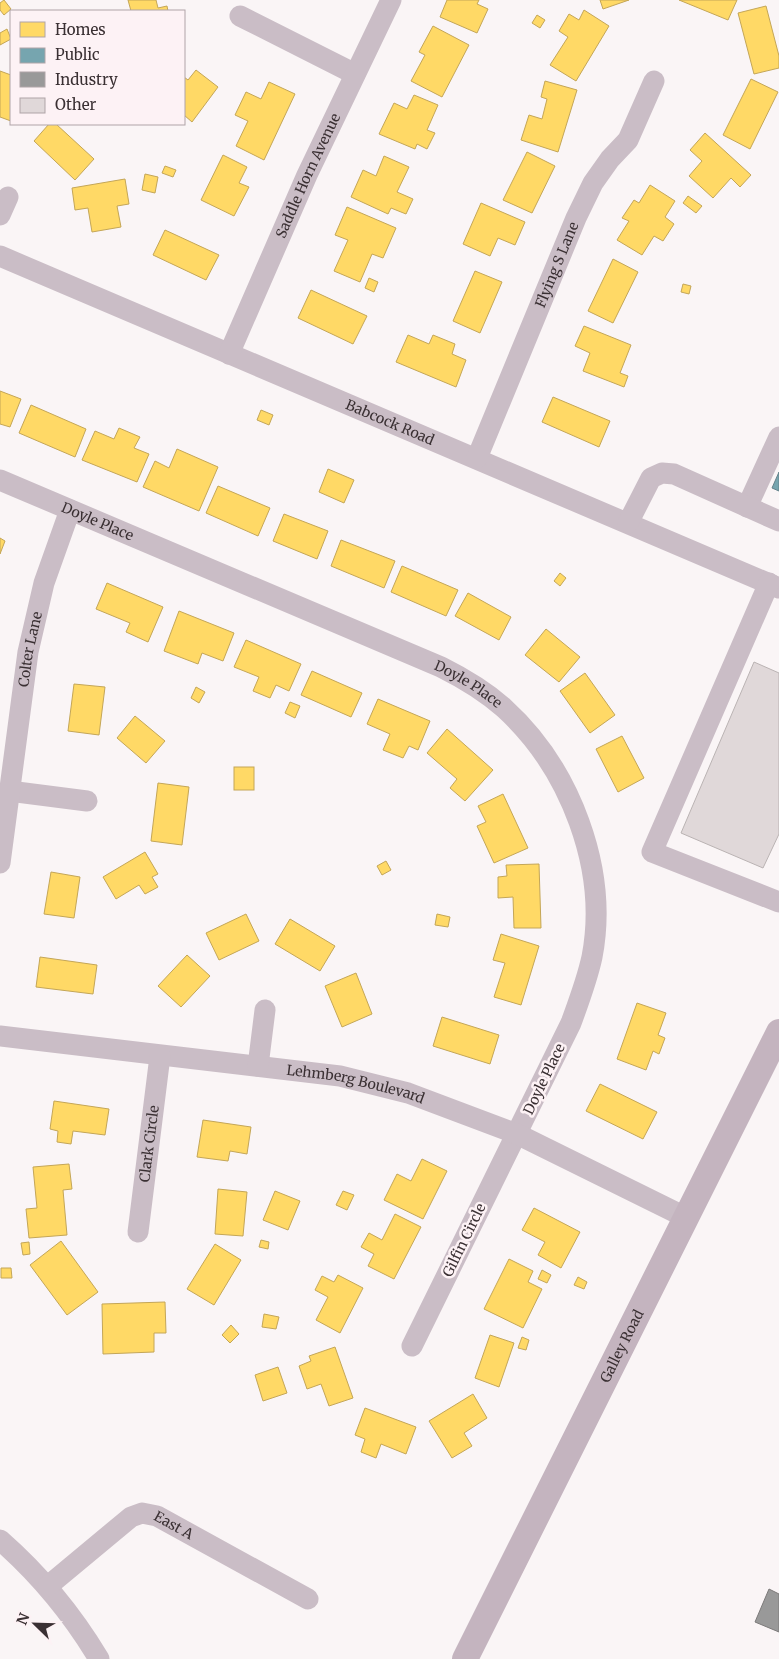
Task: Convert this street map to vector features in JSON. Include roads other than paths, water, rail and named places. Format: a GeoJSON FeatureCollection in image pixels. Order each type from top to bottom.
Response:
{"type":"FeatureCollection","features":[{"type":"Feature","properties":{"kind":"main road","name":"Galley Road"},"geometry":{"type":"LineString","coordinates":[[465,1659],[779,1032]]}},
{"type":"Feature","properties":{"kind":"street","name":"Saddle Horn Avenue"},"geometry":{"type":"LineString","coordinates":[[229,354],[306,175],[391,0]]}},
{"type":"Feature","properties":{"kind":"street"},"geometry":{"type":"LineString","coordinates":[[240,16],[355,74]]}},
{"type":"Feature","properties":{"kind":"street","name":"Flying S Lane"},"geometry":{"type":"LineString","coordinates":[[477,458],[576,218],[593,183],[610,159],[628,140],[654,81]]}},
{"type":"Feature","properties":{"kind":"street","name":"Babcock Road"},"geometry":{"type":"LineString","coordinates":[[0,256],[774,586]]}},
{"type":"Feature","properties":{"kind":"street"},"geometry":{"type":"LineString","coordinates":[[747,507],[779,437]]}},
{"type":"Feature","properties":{"kind":"street"},"geometry":{"type":"LineString","coordinates":[[628,523],[651,478],[662,474],[674,474],[779,520]]}},
{"type":"Feature","properties":{"kind":"street","name":"Doyle Place"},"geometry":{"type":"LineString","coordinates":[[0,480],[440,667],[468,681],[504,708],[533,739],[552,768],[572,805],[585,842],[594,881],[595,922],[592,956],[571,1023],[517,1134]]}},
{"type":"Feature","properties":{"kind":"street","name":"Colter Lane"},"geometry":{"type":"LineString","coordinates":[[0,862],[28,652],[44,583],[70,510]]}},
{"type":"Feature","properties":{"kind":"street"},"geometry":{"type":"LineString","coordinates":[[774,586],[652,852],[779,902]]}},
{"type":"Feature","properties":{"kind":"street"},"geometry":{"type":"LineString","coordinates":[[9,791],[87,800]]}},
{"type":"Feature","properties":{"kind":"street"},"geometry":{"type":"LineString","coordinates":[[258,1066],[265,1010]]}},
{"type":"Feature","properties":{"kind":"street","name":"Lehmberg Boulevard"},"geometry":{"type":"LineString","coordinates":[[0,1036],[340,1076],[376,1084],[442,1104],[517,1134],[687,1218]]}},
{"type":"Feature","properties":{"kind":"street","name":"Clark Circle"},"geometry":{"type":"LineString","coordinates":[[138,1232],[160,1056]]}},
{"type":"Feature","properties":{"kind":"street","name":"Gilfin Circle"},"geometry":{"type":"LineString","coordinates":[[412,1346],[517,1134]]}},
{"type":"Feature","properties":{"kind":"street","name":"East A"},"geometry":{"type":"LineString","coordinates":[[48,1586],[131,1517],[142,1513],[156,1516],[308,1599]]}},
{"type":"Feature","properties":{"kind":"street"},"geometry":{"type":"LineString","coordinates":[[0,1540],[48,1586],[78,1626],[99,1659]]}}]}
